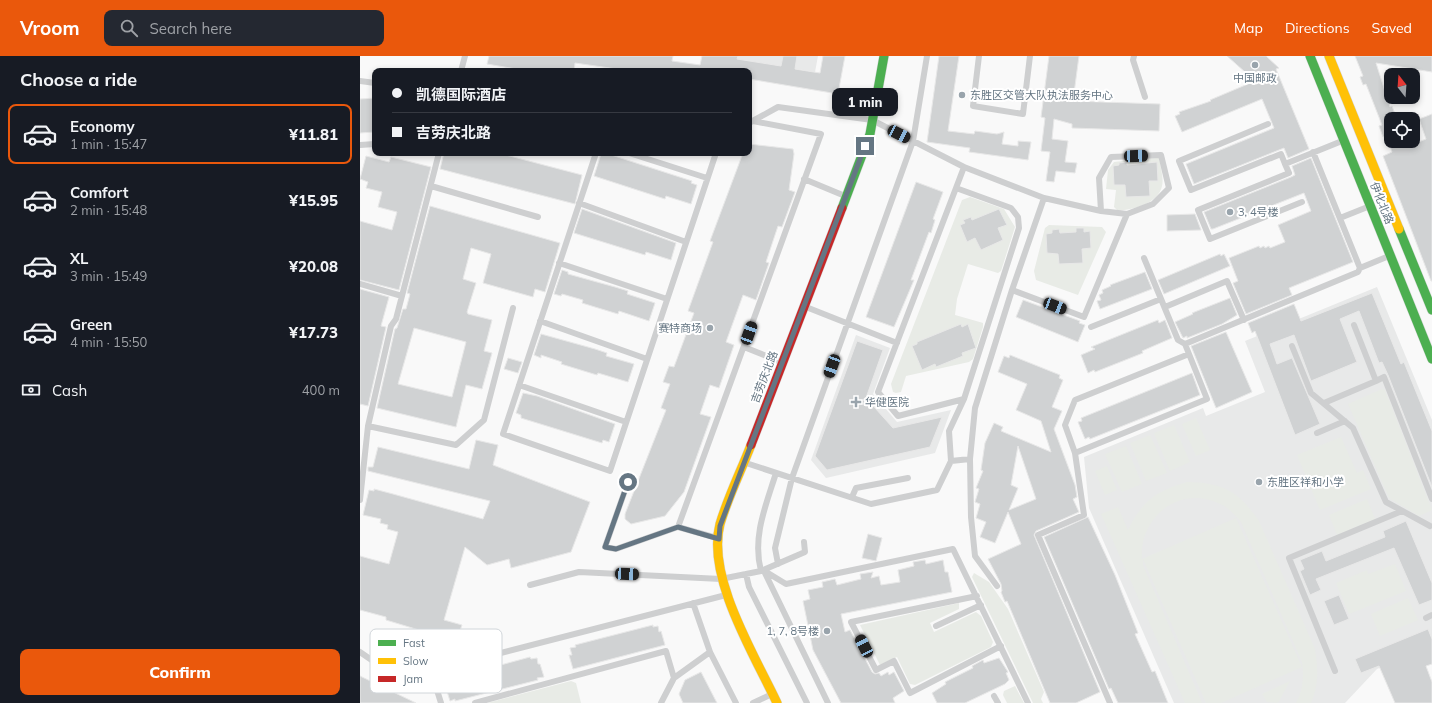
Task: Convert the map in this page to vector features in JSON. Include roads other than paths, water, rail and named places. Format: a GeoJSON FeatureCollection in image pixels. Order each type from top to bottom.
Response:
{"type":"FeatureCollection","features":[{"type":"Feature","properties":{"kind":"main road","name":"吉劳庆北路"},"geometry":{"type":"LineString","coordinates":[[777,703],[726,595],[721,579],[718,551],[720,526],[870,134],[884,56]]}},
{"type":"Feature","properties":{"kind":"main road","name":"伊化北路"},"geometry":{"type":"LineString","coordinates":[[1310,56],[1432,359]]}},
{"type":"Feature","properties":{"kind":"main road","name":"伊化北路"},"geometry":{"type":"LineString","coordinates":[[1329,56],[1432,310]]}},
{"type":"Feature","properties":{"kind":"lane"},"geometry":{"type":"LineString","coordinates":[[462,68],[464,56]]}},
{"type":"Feature","properties":{"kind":"lane"},"geometry":{"type":"LineString","coordinates":[[778,564],[775,548],[792,478],[913,141],[927,56]]}},
{"type":"Feature","properties":{"kind":"lane"},"geometry":{"type":"LineString","coordinates":[[979,56],[973,106],[1023,114],[1030,56]]}},
{"type":"Feature","properties":{"kind":"lane"},"geometry":{"type":"LineString","coordinates":[[1134,56],[1133,60],[1145,97]]}},
{"type":"Feature","properties":{"kind":"lane"},"geometry":{"type":"LineString","coordinates":[[360,81],[372,83]]}},
{"type":"Feature","properties":{"kind":"lane"},"geometry":{"type":"LineString","coordinates":[[752,121],[778,107],[872,120],[964,167],[1044,198],[1101,211],[1127,214],[1153,204],[1169,188],[1161,155],[1111,157],[1099,178],[1101,211]]}},
{"type":"Feature","properties":{"kind":"lane"},"geometry":{"type":"LineString","coordinates":[[678,527],[821,134],[752,122]]}},
{"type":"Feature","properties":{"kind":"lane"},"geometry":{"type":"LineString","coordinates":[[1268,124],[1179,161],[1191,190],[1281,154],[1286,164],[1289,173],[1198,210],[1210,239],[1302,202]]}},
{"type":"Feature","properties":{"kind":"lane"},"geometry":{"type":"LineString","coordinates":[[1286,164],[1344,140]]}},
{"type":"Feature","properties":{"kind":"lane"},"geometry":{"type":"LineString","coordinates":[[360,145],[372,144]]}},
{"type":"Feature","properties":{"kind":"lane"},"geometry":{"type":"LineString","coordinates":[[1313,152],[1360,268]]}},
{"type":"Feature","properties":{"kind":"lane"},"geometry":{"type":"LineString","coordinates":[[360,500],[363,489],[368,426],[391,326],[396,319],[438,156]]}},
{"type":"Feature","properties":{"kind":"lane"},"geometry":{"type":"LineString","coordinates":[[595,156],[503,434],[610,471],[715,156]]}},
{"type":"Feature","properties":{"kind":"lane"},"geometry":{"type":"LineString","coordinates":[[638,156],[707,178]]}},
{"type":"Feature","properties":{"kind":"lane"},"geometry":{"type":"LineString","coordinates":[[964,167],[878,392],[898,416],[964,399]]}},
{"type":"Feature","properties":{"kind":"lane"},"geometry":{"type":"LineString","coordinates":[[804,179],[846,197]]}},
{"type":"Feature","properties":{"kind":"lane"},"geometry":{"type":"LineString","coordinates":[[431,186],[538,217]]}},
{"type":"Feature","properties":{"kind":"lane"},"geometry":{"type":"LineString","coordinates":[[744,463],[871,504],[938,490],[951,461],[949,431],[964,399],[1019,228],[1018,217],[1011,208],[956,188]]}},
{"type":"Feature","properties":{"kind":"lane"},"geometry":{"type":"LineString","coordinates":[[997,586],[975,556],[971,517],[970,459],[975,408],[1012,290],[1044,198]]}},
{"type":"Feature","properties":{"kind":"lane"},"geometry":{"type":"LineString","coordinates":[[579,203],[686,242]]}},
{"type":"Feature","properties":{"kind":"lane"},"geometry":{"type":"LineString","coordinates":[[1340,218],[1370,206]]}},
{"type":"Feature","properties":{"kind":"lane"},"geometry":{"type":"LineString","coordinates":[[1012,290],[1084,318],[1127,214]]}},
{"type":"Feature","properties":{"kind":"lane"},"geometry":{"type":"LineString","coordinates":[[1185,344],[1358,272],[1360,268],[1390,256]]}},
{"type":"Feature","properties":{"kind":"lane"},"geometry":{"type":"LineString","coordinates":[[1075,453],[1207,399],[1185,344],[1178,340],[1144,258]]}},
{"type":"Feature","properties":{"kind":"lane"},"geometry":{"type":"LineString","coordinates":[[559,263],[667,299]]}},
{"type":"Feature","properties":{"kind":"lane"},"geometry":{"type":"LineString","coordinates":[[1165,307],[1227,281],[1244,320]]}},
{"type":"Feature","properties":{"kind":"lane"},"geometry":{"type":"LineString","coordinates":[[360,284],[402,296]]}},
{"type":"Feature","properties":{"kind":"lane"},"geometry":{"type":"LineString","coordinates":[[1091,327],[1161,299]]}},
{"type":"Feature","properties":{"kind":"lane"},"geometry":{"type":"LineString","coordinates":[[804,306],[897,343]]}},
{"type":"Feature","properties":{"kind":"lane"},"geometry":{"type":"LineString","coordinates":[[368,426],[456,445],[484,420],[513,308]]}},
{"type":"Feature","properties":{"kind":"lane"},"geometry":{"type":"LineString","coordinates":[[540,321],[647,359]]}},
{"type":"Feature","properties":{"kind":"lane"},"geometry":{"type":"LineString","coordinates":[[1354,325],[1376,381]]}},
{"type":"Feature","properties":{"kind":"lane"},"geometry":{"type":"LineString","coordinates":[[1292,346],[1311,393],[1353,428],[1386,502],[1431,526]]}},
{"type":"Feature","properties":{"kind":"lane"},"geometry":{"type":"LineString","coordinates":[[744,347],[783,362]]}},
{"type":"Feature","properties":{"kind":"lane"},"geometry":{"type":"LineString","coordinates":[[1110,703],[1038,535],[1084,515],[1075,453],[1065,425],[1075,400],[1189,354]]}},
{"type":"Feature","properties":{"kind":"lane"},"geometry":{"type":"LineString","coordinates":[[1324,403],[1384,377],[1432,499]]}},
{"type":"Feature","properties":{"kind":"lane"},"geometry":{"type":"LineString","coordinates":[[519,385],[626,422]]}},
{"type":"Feature","properties":{"kind":"lane"},"geometry":{"type":"LineString","coordinates":[[1316,433],[1345,421]]}},
{"type":"Feature","properties":{"kind":"lane"},"geometry":{"type":"LineString","coordinates":[[951,461],[970,459]]}},
{"type":"Feature","properties":{"kind":"lane"},"geometry":{"type":"LineString","coordinates":[[776,473],[759,526],[757,556],[762,570],[828,703]]}},
{"type":"Feature","properties":{"kind":"lane"},"geometry":{"type":"LineString","coordinates":[[852,498],[856,488],[908,478]]}},
{"type":"Feature","properties":{"kind":"lane"},"geometry":{"type":"LineString","coordinates":[[628,482],[605,547],[616,549],[678,527],[719,539]]}},
{"type":"Feature","properties":{"kind":"lane"},"geometry":{"type":"LineString","coordinates":[[1335,671],[1289,558],[1402,511]]}},
{"type":"Feature","properties":{"kind":"lane"},"geometry":{"type":"LineString","coordinates":[[530,585],[579,572],[721,579],[762,570],[805,552],[804,542]]}},
{"type":"Feature","properties":{"kind":"lane"},"geometry":{"type":"LineString","coordinates":[[762,570],[786,584],[953,549],[1028,703]]}},
{"type":"Feature","properties":{"kind":"lane"},"geometry":{"type":"LineString","coordinates":[[746,574],[749,587],[807,703]]}},
{"type":"Feature","properties":{"kind":"lane"},"geometry":{"type":"LineString","coordinates":[[502,653],[726,595]]}},
{"type":"Feature","properties":{"kind":"lane"},"geometry":{"type":"LineString","coordinates":[[977,596],[852,622],[876,670],[894,661],[910,693],[1001,646]]}},
{"type":"Feature","properties":{"kind":"lane"},"geometry":{"type":"LineString","coordinates":[[693,603],[710,652],[736,703]]}},
{"type":"Feature","properties":{"kind":"lane"},"geometry":{"type":"LineString","coordinates":[[936,626],[981,605]]}},
{"type":"Feature","properties":{"kind":"lane"},"geometry":{"type":"LineString","coordinates":[[475,703],[666,651],[674,678]]}},
{"type":"Feature","properties":{"kind":"lane"},"geometry":{"type":"LineString","coordinates":[[360,652],[370,659]]}},
{"type":"Feature","properties":{"kind":"lane"},"geometry":{"type":"LineString","coordinates":[[661,703],[674,678],[710,652]]}},
{"type":"Feature","properties":{"kind":"lane"},"geometry":{"type":"LineString","coordinates":[[438,693],[441,703]]}},
{"type":"Feature","properties":{"kind":"lane"},"geometry":{"type":"LineString","coordinates":[[753,703],[773,694]]}},
{"type":"Feature","properties":{"kind":"lane"},"geometry":{"type":"LineString","coordinates":[[994,696],[998,703]]}},
{"type":"Feature","properties":{"kind":"place","name":"中国邮政"},"geometry":{"type":"Point","coordinates":[1255,65]}},
{"type":"Feature","properties":{"kind":"place","name":"东胜区交管大队执法服务中心"},"geometry":{"type":"Point","coordinates":[962,95]}},
{"type":"Feature","properties":{"kind":"place","name":"3, 4号楼"},"geometry":{"type":"Point","coordinates":[1230,212]}},
{"type":"Feature","properties":{"kind":"place","name":"赛特商场"},"geometry":{"type":"Point","coordinates":[710,328]}},
{"type":"Feature","properties":{"kind":"place","name":"华健医院"},"geometry":{"type":"Point","coordinates":[856,402]}},
{"type":"Feature","properties":{"kind":"place","name":"东胜区祥和小学"},"geometry":{"type":"Point","coordinates":[1259,482]}},
{"type":"Feature","properties":{"kind":"place","name":"1, 7, 8号楼"},"geometry":{"type":"Point","coordinates":[827,631]}}]}
